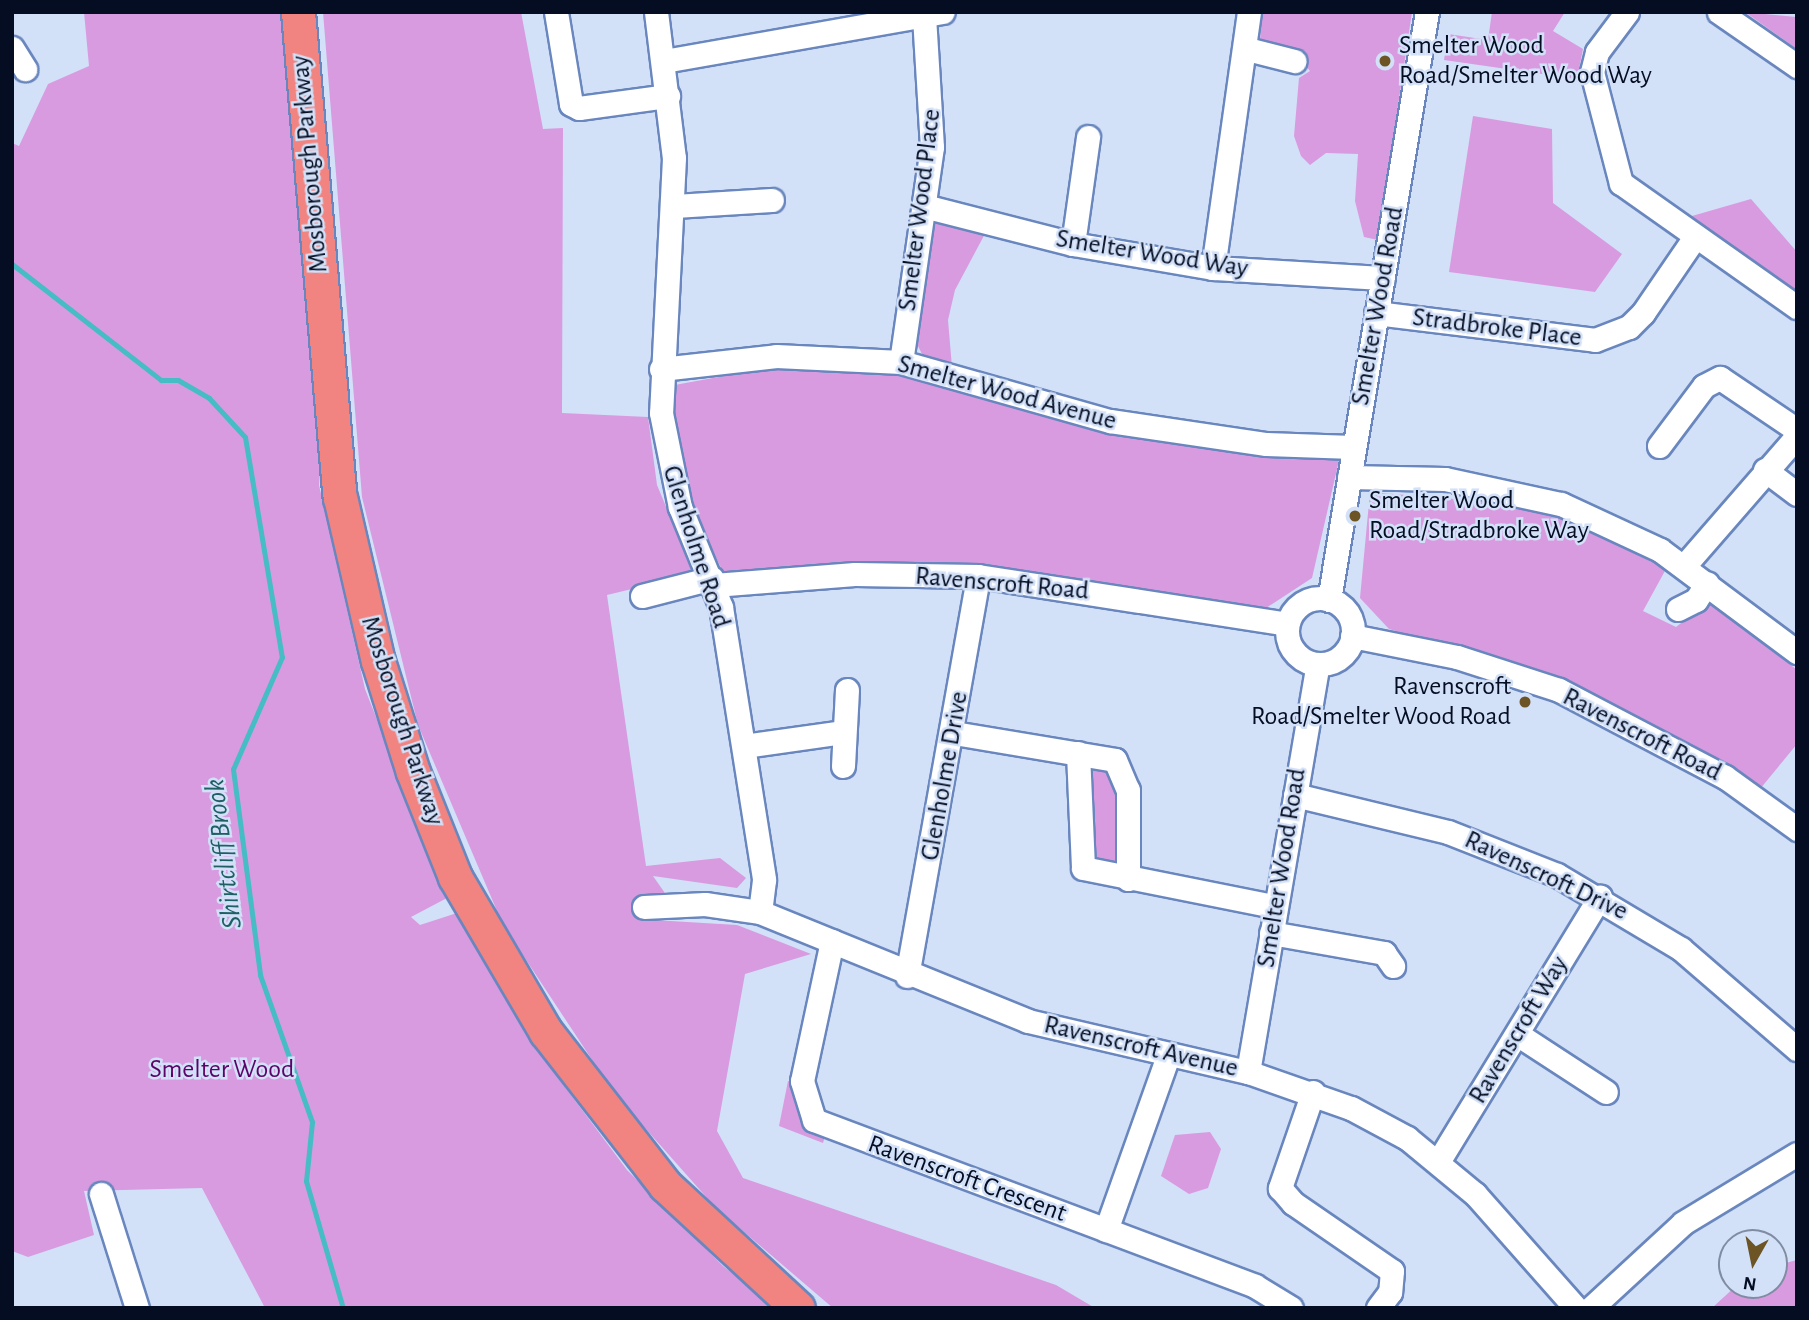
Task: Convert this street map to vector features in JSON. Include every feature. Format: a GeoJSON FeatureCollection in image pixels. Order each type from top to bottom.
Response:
{"type":"FeatureCollection","features":[{"type":"Feature","properties":{"kind":"highway","name":"Mosborough Parkway"},"geometry":{"type":"LineString","coordinates":[[298,12],[340,497],[378,661],[413,772],[455,877],[546,1032],[665,1185],[798,1308]]}},
{"type":"Feature","properties":{"kind":"street"},"geometry":{"type":"LineString","coordinates":[[556,12],[571,104],[579,108],[668,96]]}},
{"type":"Feature","properties":{"kind":"street","name":"Glenholme Road"},"geometry":{"type":"LineString","coordinates":[[656,12],[668,96],[674,206],[661,369],[667,464],[713,582],[744,746],[764,880],[760,912]]}},
{"type":"Feature","properties":{"kind":"street"},"geometry":{"type":"LineString","coordinates":[[1213,268],[1247,49],[1249,12]]}},
{"type":"Feature","properties":{"kind":"street","name":"Smelter Wood Road"},"geometry":{"type":"LineString","coordinates":[[1329,600],[1427,12]]}},
{"type":"Feature","properties":{"kind":"street"},"geometry":{"type":"LineString","coordinates":[[1627,12],[1597,52],[1592,72],[1616,174],[1695,237],[1797,307]]}},
{"type":"Feature","properties":{"kind":"street"},"geometry":{"type":"LineString","coordinates":[[1719,12],[1797,66]]}},
{"type":"Feature","properties":{"kind":"street"},"geometry":{"type":"LineString","coordinates":[[664,61],[933,14]]}},
{"type":"Feature","properties":{"kind":"street","name":"Smelter Wood Place"},"geometry":{"type":"LineString","coordinates":[[901,362],[924,206],[933,92],[933,14]]}},
{"type":"Feature","properties":{"kind":"street"},"geometry":{"type":"LineString","coordinates":[[12,48],[25,69]]}},
{"type":"Feature","properties":{"kind":"street"},"geometry":{"type":"LineString","coordinates":[[1247,49],[1294,61]]}},
{"type":"Feature","properties":{"kind":"street"},"geometry":{"type":"LineString","coordinates":[[1073,244],[1088,137]]}},
{"type":"Feature","properties":{"kind":"street"},"geometry":{"type":"LineString","coordinates":[[674,206],[772,200]]}},
{"type":"Feature","properties":{"kind":"street","name":"Smelter Wood Way"},"geometry":{"type":"LineString","coordinates":[[924,206],[1073,244],[1213,268],[1383,278]]}},
{"type":"Feature","properties":{"kind":"street","name":"Stradbroke Place"},"geometry":{"type":"LineString","coordinates":[[1376,313],[1595,340],[1629,327],[1643,313],[1695,237]]}},
{"type":"Feature","properties":{"kind":"street","name":"Smelter Wood Avenue"},"geometry":{"type":"LineString","coordinates":[[661,369],[776,356],[901,362],[1110,421],[1266,444],[1353,447]]}},
{"type":"Feature","properties":{"kind":"street"},"geometry":{"type":"LineString","coordinates":[[1659,446],[1704,386],[1720,378],[1797,430]]}},
{"type":"Feature","properties":{"kind":"street"},"geometry":{"type":"LineString","coordinates":[[1684,566],[1797,436]]}},
{"type":"Feature","properties":{"kind":"street"},"geometry":{"type":"LineString","coordinates":[[1765,470],[1797,494]]}},
{"type":"Feature","properties":{"kind":"street"},"geometry":{"type":"LineString","coordinates":[[1349,477],[1445,479],[1508,489],[1621,529],[1684,566],[1797,652]]}},
{"type":"Feature","properties":{"kind":"street","name":"Ravenscroft Road"},"geometry":{"type":"LineString","coordinates":[[642,596],[713,582],[855,574],[978,576],[1287,624]]}},
{"type":"Feature","properties":{"kind":"street","name":"Glenholme Drive"},"geometry":{"type":"LineString","coordinates":[[907,976],[954,733],[978,576]]}},
{"type":"Feature","properties":{"kind":"street"},"geometry":{"type":"LineString","coordinates":[[1678,609],[1696,600],[1707,583]]}},
{"type":"Feature","properties":{"kind":"street"},"geometry":{"type":"LineString","coordinates":[[1329,600],[1349,615],[1352,636],[1339,657],[1318,664],[1295,653],[1287,624],[1302,603],[1329,600]]}},
{"type":"Feature","properties":{"kind":"street","name":"Ravenscroft Road"},"geometry":{"type":"LineString","coordinates":[[1352,636],[1457,657],[1559,690],[1725,776],[1797,829]]}},
{"type":"Feature","properties":{"kind":"street","name":"Smelter Wood Road"},"geometry":{"type":"LineString","coordinates":[[1248,1072],[1274,906],[1318,664]]}},
{"type":"Feature","properties":{"kind":"street"},"geometry":{"type":"LineString","coordinates":[[843,766],[847,690]]}},
{"type":"Feature","properties":{"kind":"street"},"geometry":{"type":"LineString","coordinates":[[744,746],[844,732]]}},
{"type":"Feature","properties":{"kind":"street"},"geometry":{"type":"LineString","coordinates":[[954,733],[1115,760],[1126,775],[1128,879]]}},
{"type":"Feature","properties":{"kind":"street"},"geometry":{"type":"LineString","coordinates":[[1078,753],[1079,859],[1089,872],[1274,906]]}},
{"type":"Feature","properties":{"kind":"street","name":"Ravenscroft Drive"},"geometry":{"type":"LineString","coordinates":[[1295,795],[1448,832],[1600,897],[1715,974],[1797,1049]]}},
{"type":"Feature","properties":{"kind":"street","name":"Ravenscroft Way"},"geometry":{"type":"LineString","coordinates":[[1438,1162],[1600,897]]}},
{"type":"Feature","properties":{"kind":"street","name":"Ravenscroft Avenue"},"geometry":{"type":"LineString","coordinates":[[643,907],[705,904],[760,912],[907,976],[1028,1021],[1168,1056],[1248,1072],[1313,1092],[1406,1138],[1438,1162],[1576,1308]]}},
{"type":"Feature","properties":{"kind":"street"},"geometry":{"type":"LineString","coordinates":[[1271,933],[1384,953],[1393,966]]}},
{"type":"Feature","properties":{"kind":"street","name":"Ravenscroft Crescent"},"geometry":{"type":"LineString","coordinates":[[832,942],[802,1081],[814,1120],[1255,1286],[1291,1308]]}},
{"type":"Feature","properties":{"kind":"street"},"geometry":{"type":"LineString","coordinates":[[1517,1034],[1606,1092]]}},
{"type":"Feature","properties":{"kind":"street"},"geometry":{"type":"LineString","coordinates":[[1106,1230],[1168,1056]]}},
{"type":"Feature","properties":{"kind":"street"},"geometry":{"type":"LineString","coordinates":[[1313,1092],[1280,1188],[1293,1203],[1392,1271],[1390,1292],[1378,1308]]}},
{"type":"Feature","properties":{"kind":"street"},"geometry":{"type":"LineString","coordinates":[[1591,1308],[1683,1223],[1797,1154]]}},
{"type":"Feature","properties":{"kind":"street"},"geometry":{"type":"LineString","coordinates":[[101,1194],[137,1308]]}},
{"type":"Feature","properties":{"kind":"green space","name":"Smelter Wood"},"geometry":{"type":"Polygon","coordinates":[[[84,12],[286,12],[322,449],[319,485],[365,689],[447,898],[411,917],[420,925],[457,913],[526,1035],[627,1170],[723,1266],[776,1308],[265,1308],[202,1188],[84,1191],[94,1235],[28,1257],[12,1251],[12,143],[19,146],[48,84],[89,66],[84,12]]]}},
{"type":"Feature","properties":{"kind":"green space"},"geometry":{"type":"Polygon","coordinates":[[[323,12],[521,12],[543,129],[563,128],[562,413],[648,417],[657,485],[694,574],[607,595],[646,866],[720,858],[746,878],[737,888],[653,876],[667,896],[633,901],[637,919],[737,925],[811,954],[745,974],[717,1131],[743,1178],[1056,1285],[1095,1308],[833,1308],[716,1208],[614,1093],[503,925],[418,725],[362,497],[323,12]]]}},
{"type":"Feature","properties":{"kind":"green space"},"geometry":{"type":"Polygon","coordinates":[[[1261,12],[1412,12],[1378,240],[1364,237],[1355,201],[1358,154],[1326,153],[1310,165],[1301,156],[1294,136],[1299,78],[1310,71],[1302,61],[1260,45],[1261,12]]]}},
{"type":"Feature","properties":{"kind":"green space"},"geometry":{"type":"Polygon","coordinates":[[[1492,12],[1565,12],[1553,31],[1583,49],[1577,79],[1444,60],[1448,34],[1488,40],[1492,12]]]}},
{"type":"Feature","properties":{"kind":"green space"},"geometry":{"type":"Polygon","coordinates":[[[1745,12],[1796,17],[1797,49],[1745,12]]]}},
{"type":"Feature","properties":{"kind":"green space"},"geometry":{"type":"Polygon","coordinates":[[[1473,116],[1552,129],[1553,203],[1622,254],[1595,292],[1449,272],[1473,116]]]}},
{"type":"Feature","properties":{"kind":"green space"},"geometry":{"type":"Polygon","coordinates":[[[1751,199],[1797,252],[1797,300],[1692,226],[1692,216],[1751,199]]]}},
{"type":"Feature","properties":{"kind":"green space"},"geometry":{"type":"Polygon","coordinates":[[[941,217],[987,230],[955,290],[948,320],[952,367],[924,358],[913,336],[929,232],[941,217]]]}},
{"type":"Feature","properties":{"kind":"green space"},"geometry":{"type":"Polygon","coordinates":[[[790,364],[897,368],[1340,456],[1312,578],[1263,610],[884,566],[723,572],[689,502],[669,386],[790,364]]]}},
{"type":"Feature","properties":{"kind":"green space"},"geometry":{"type":"Polygon","coordinates":[[[1370,492],[1502,503],[1571,521],[1666,569],[1643,611],[1676,627],[1709,601],[1797,670],[1797,744],[1760,789],[1561,683],[1389,629],[1360,598],[1370,492]]]}},
{"type":"Feature","properties":{"kind":"green space"},"geometry":{"type":"Polygon","coordinates":[[[1093,765],[1116,771],[1116,867],[1095,867],[1085,773],[1093,765]]]}},
{"type":"Feature","properties":{"kind":"green space"},"geometry":{"type":"Polygon","coordinates":[[[788,1081],[795,1083],[825,1136],[823,1143],[779,1126],[788,1081]]]}},
{"type":"Feature","properties":{"kind":"green space"},"geometry":{"type":"Polygon","coordinates":[[[1210,1132],[1221,1149],[1208,1188],[1189,1194],[1161,1176],[1175,1135],[1210,1132]]]}},
{"type":"Feature","properties":{"kind":"green space"},"geometry":{"type":"Polygon","coordinates":[[[1797,1260],[1797,1308],[1712,1308],[1722,1299],[1788,1299],[1788,1262],[1797,1260]]]}},
{"type":"Feature","properties":{"kind":"waterway","name":"Shirtcliff Brook"},"geometry":{"type":"LineString","coordinates":[[12,264],[161,380],[178,380],[209,398],[245,437],[282,657],[233,769],[260,975],[312,1122],[306,1181],[343,1308]]}},
{"type":"Feature","properties":{"kind":"place","name":"Smelter Wood Road/Smelter Wood Way"},"geometry":{"type":"Point","coordinates":[1385,61]}},
{"type":"Feature","properties":{"kind":"place","name":"Smelter Wood Road/Stradbroke Way"},"geometry":{"type":"Point","coordinates":[1355,516]}},
{"type":"Feature","properties":{"kind":"place","name":"Ravenscroft Road/Smelter Wood Road"},"geometry":{"type":"Point","coordinates":[1525,702]}}]}
